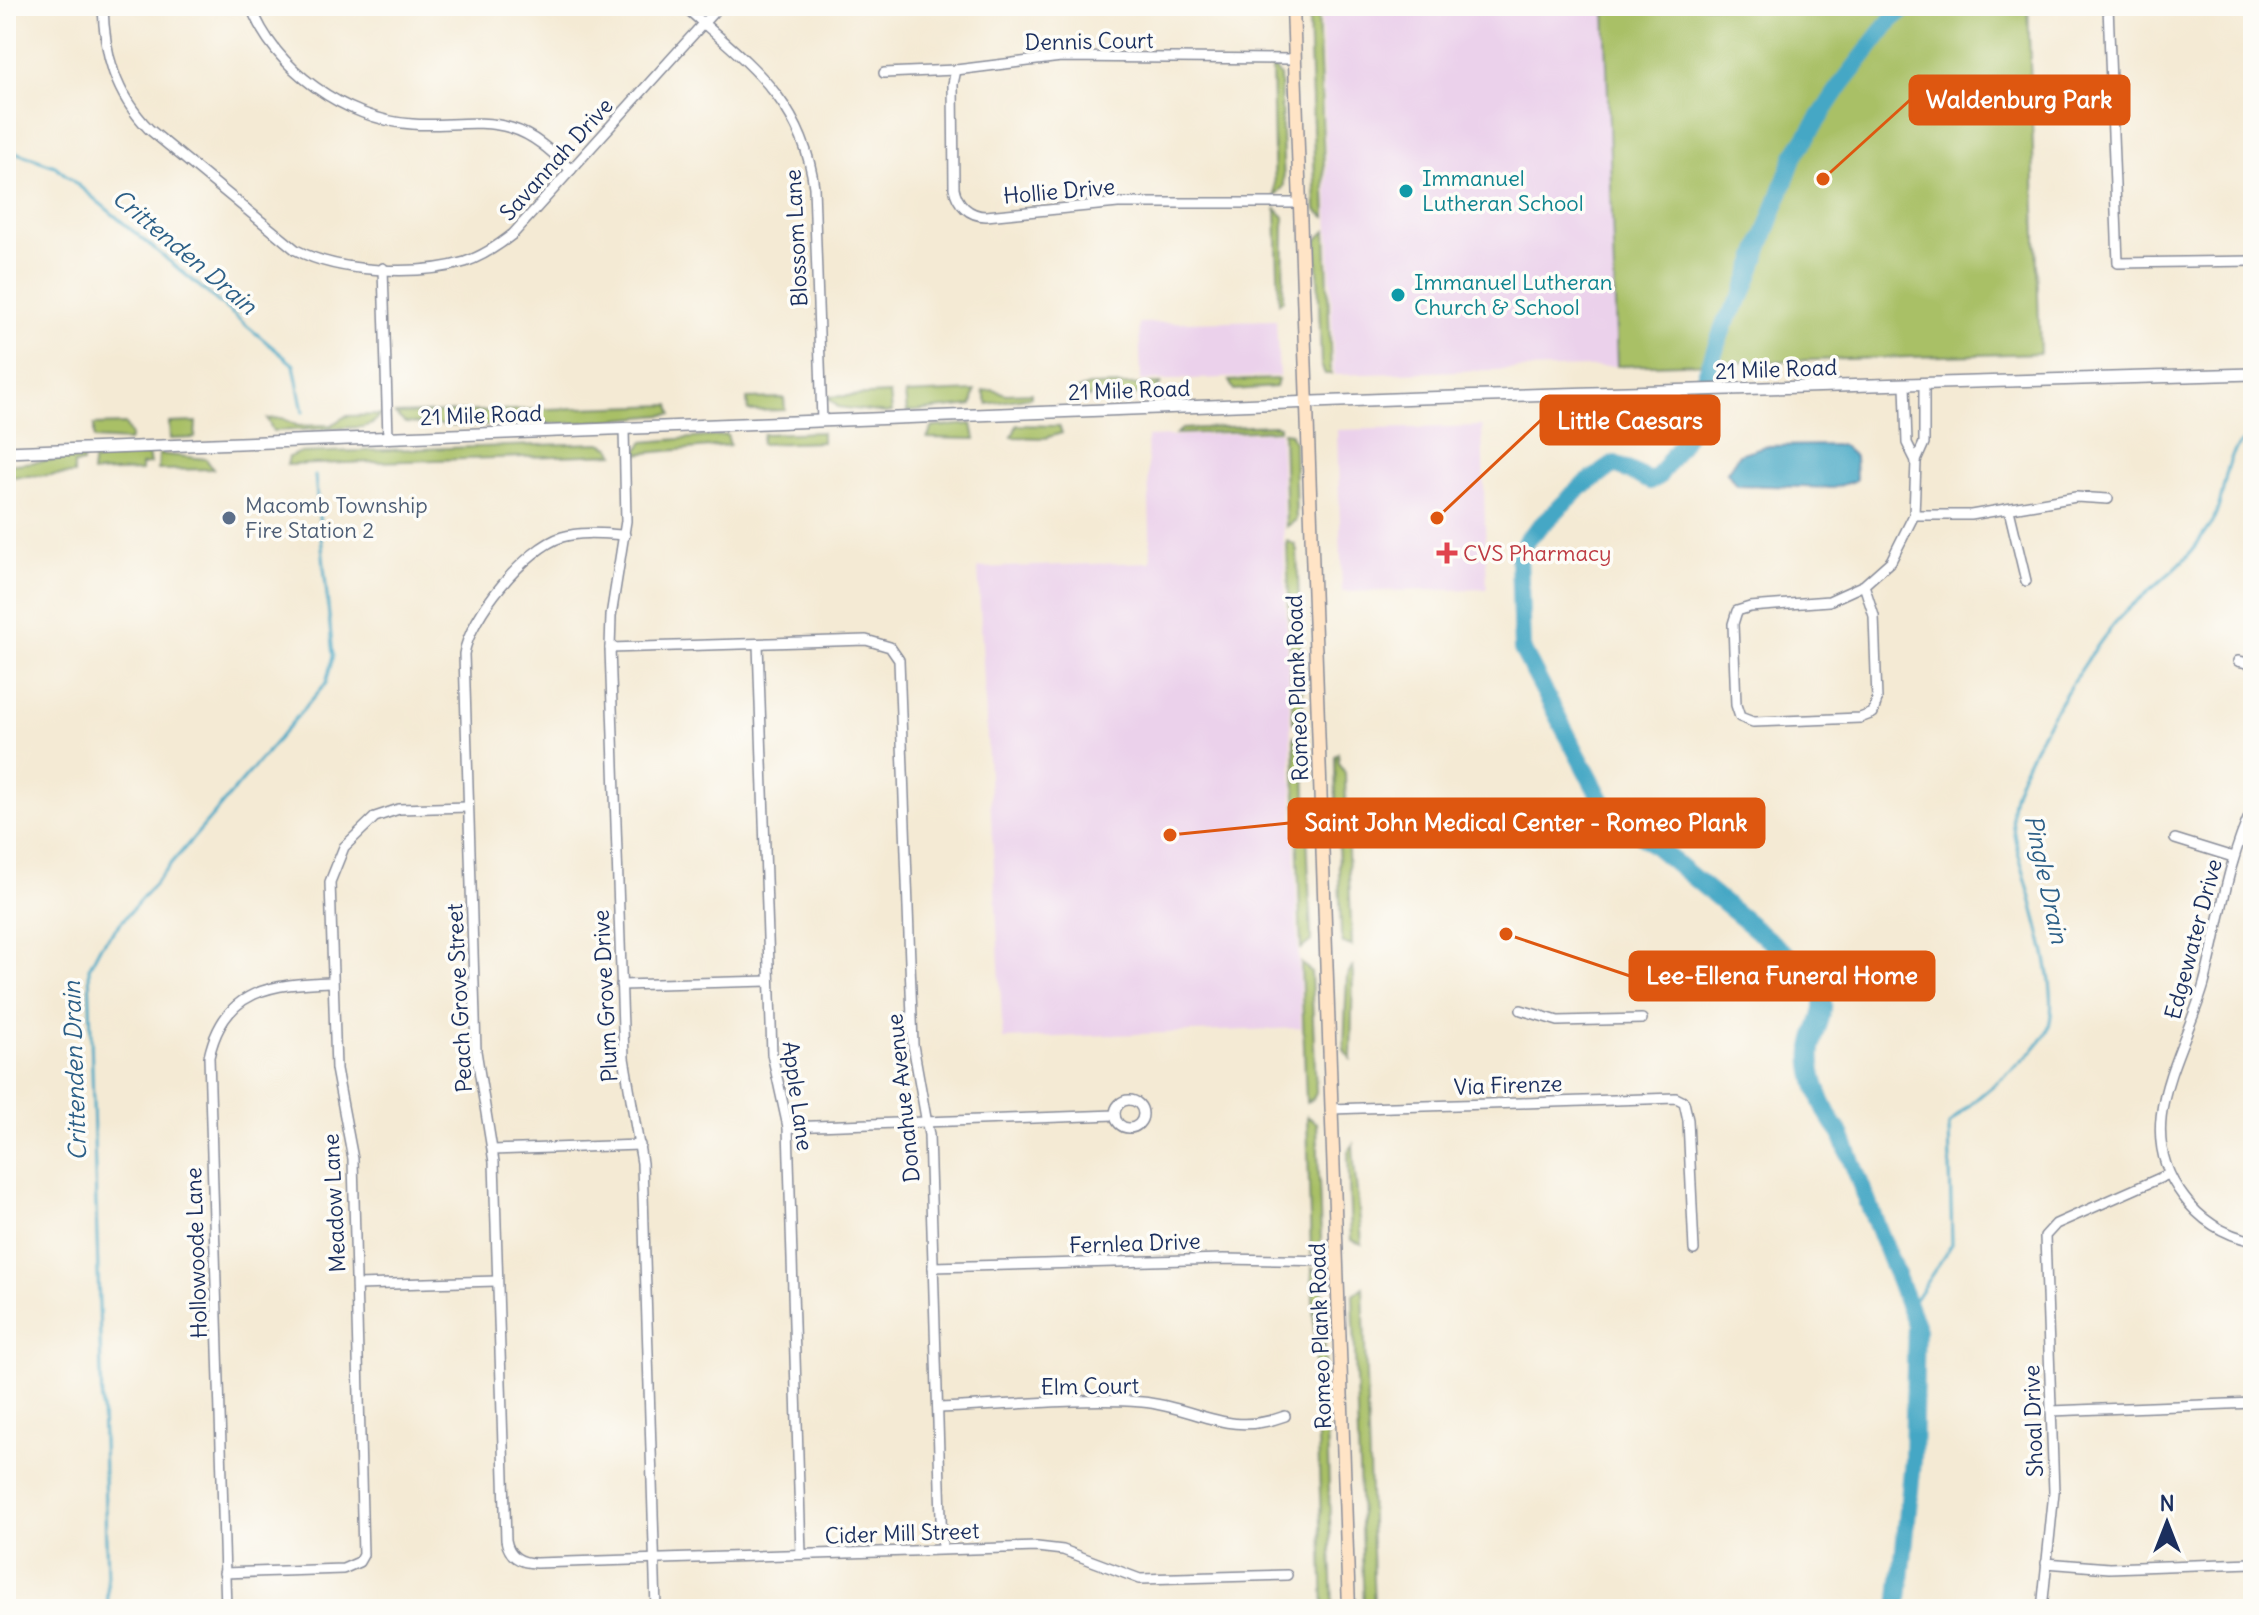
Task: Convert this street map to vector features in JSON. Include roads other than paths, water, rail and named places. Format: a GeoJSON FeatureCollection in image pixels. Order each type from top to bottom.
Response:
{"type":"FeatureCollection","features":[{"type":"Feature","properties":{"kind":"main road","name":"Romeo Plank Road"},"geometry":{"type":"LineString","coordinates":[[1293,6],[1349,1609]]}},
{"type":"Feature","properties":{"kind":"street","name":"Savannah Drive"},"geometry":{"type":"LineString","coordinates":[[103,6],[104,38],[116,81],[129,106],[149,129],[296,250],[337,266],[383,268],[450,265],[483,255],[513,234],[719,6]]}},
{"type":"Feature","properties":{"kind":"street"},"geometry":{"type":"LineString","coordinates":[[251,6],[277,51],[341,103],[394,122],[479,123],[510,128],[537,140],[571,170]]}},
{"type":"Feature","properties":{"kind":"street","name":"Blossom Lane"},"geometry":{"type":"LineString","coordinates":[[684,6],[778,95],[797,124],[808,153],[814,187],[822,421]]}},
{"type":"Feature","properties":{"kind":"street"},"geometry":{"type":"LineString","coordinates":[[2108,6],[2118,263],[2253,261]]}},
{"type":"Feature","properties":{"kind":"street","name":"Dennis Court"},"geometry":{"type":"LineString","coordinates":[[884,73],[956,70],[1061,57],[1295,59]]}},
{"type":"Feature","properties":{"kind":"street","name":"Hollie Drive"},"geometry":{"type":"LineString","coordinates":[[956,70],[953,84],[954,188],[960,204],[972,214],[986,216],[1118,203],[1300,203]]}},
{"type":"Feature","properties":{"kind":"street"},"geometry":{"type":"LineString","coordinates":[[383,268],[388,438]]}},
{"type":"Feature","properties":{"kind":"street","name":"21 Mile Road"},"geometry":{"type":"LineString","coordinates":[[6,452],[1307,403],[2253,374]]}},
{"type":"Feature","properties":{"kind":"street"},"geometry":{"type":"LineString","coordinates":[[1864,585],[1874,616],[1877,700],[1873,713],[1860,718],[1753,722],[1740,717],[1736,705],[1733,637],[1737,611],[1750,607],[1819,604],[1864,585],[1900,549],[1914,515],[1916,461],[1924,443],[1924,384]]}},
{"type":"Feature","properties":{"kind":"street"},"geometry":{"type":"LineString","coordinates":[[1905,385],[1907,443],[1916,461]]}},
{"type":"Feature","properties":{"kind":"street","name":"Plum Grove Drive"},"geometry":{"type":"LineString","coordinates":[[624,429],[625,535],[611,616],[610,648],[625,1077],[640,1145],[656,1609]]}},
{"type":"Feature","properties":{"kind":"street"},"geometry":{"type":"LineString","coordinates":[[1914,515],[1956,516],[2076,497],[2108,499]]}},
{"type":"Feature","properties":{"kind":"street"},"geometry":{"type":"LineString","coordinates":[[2009,510],[2026,581]]}},
{"type":"Feature","properties":{"kind":"street","name":"Peach Grove Street"},"geometry":{"type":"LineString","coordinates":[[514,1557],[506,1540],[493,1150],[477,1067],[464,665],[466,642],[477,618],[530,557],[548,543],[574,535],[625,535]]}},
{"type":"Feature","properties":{"kind":"street","name":"Donahue Avenue"},"geometry":{"type":"LineString","coordinates":[[758,644],[866,640],[890,647],[900,667],[914,1059],[928,1122],[942,1549]]}},
{"type":"Feature","properties":{"kind":"street"},"geometry":{"type":"LineString","coordinates":[[610,648],[758,644]]}},
{"type":"Feature","properties":{"kind":"street","name":"Apple Lane"},"geometry":{"type":"LineString","coordinates":[[758,644],[773,1067],[788,1127],[801,1554]]}},
{"type":"Feature","properties":{"kind":"street"},"geometry":{"type":"LineString","coordinates":[[2238,661],[2253,664]]}},
{"type":"Feature","properties":{"kind":"street","name":"Meadow Lane"},"geometry":{"type":"LineString","coordinates":[[224,1573],[343,1569],[359,1562],[363,1555],[353,1159],[336,1069],[330,882],[344,847],[364,825],[387,812],[468,807]]}},
{"type":"Feature","properties":{"kind":"street","name":"Edgewater Drive"},"geometry":{"type":"LineString","coordinates":[[2169,1174],[2160,1143],[2160,1108],[2203,988],[2233,857],[2253,808]]}},
{"type":"Feature","properties":{"kind":"street"},"geometry":{"type":"LineString","coordinates":[[2175,839],[2233,857]]}},
{"type":"Feature","properties":{"kind":"street"},"geometry":{"type":"LineString","coordinates":[[621,985],[769,981]]}},
{"type":"Feature","properties":{"kind":"street","name":"Hollowoode Lane"},"geometry":{"type":"LineString","coordinates":[[226,1609],[209,1057],[224,1020],[252,994],[279,985],[332,982]]}},
{"type":"Feature","properties":{"kind":"street"},"geometry":{"type":"LineString","coordinates":[[1521,1010],[1558,1021],[1642,1019]]}},
{"type":"Feature","properties":{"kind":"street","name":"Via Firenze"},"geometry":{"type":"LineString","coordinates":[[1331,1109],[1663,1098],[1684,1102],[1694,1250]]}},
{"type":"Feature","properties":{"kind":"street"},"geometry":{"type":"LineString","coordinates":[[788,1127],[1115,1115]]}},
{"type":"Feature","properties":{"kind":"street"},"geometry":{"type":"LineString","coordinates":[[493,1150],[640,1145]]}},
{"type":"Feature","properties":{"kind":"street"},"geometry":{"type":"LineString","coordinates":[[2169,1174],[2189,1204],[2207,1221],[2253,1241]]}},
{"type":"Feature","properties":{"kind":"street","name":"Shoal Drive"},"geometry":{"type":"LineString","coordinates":[[2042,1609],[2054,1492],[2044,1247],[2047,1231],[2056,1224],[2169,1174]]}},
{"type":"Feature","properties":{"kind":"street","name":"Fernlea Drive"},"geometry":{"type":"LineString","coordinates":[[933,1267],[1223,1259],[1337,1261]]}},
{"type":"Feature","properties":{"kind":"street"},"geometry":{"type":"LineString","coordinates":[[357,1285],[497,1281]]}},
{"type":"Feature","properties":{"kind":"street","name":"Elm Court"},"geometry":{"type":"LineString","coordinates":[[939,1408],[1139,1402],[1232,1425],[1260,1424],[1285,1416]]}},
{"type":"Feature","properties":{"kind":"street"},"geometry":{"type":"LineString","coordinates":[[2051,1411],[2253,1403]]}},
{"type":"Feature","properties":{"kind":"street","name":"Cider Mill Street"},"geometry":{"type":"LineString","coordinates":[[514,1557],[529,1563],[1051,1548],[1128,1575],[1154,1580],[1287,1575]]}},
{"type":"Feature","properties":{"kind":"street"},"geometry":{"type":"LineString","coordinates":[[2046,1563],[2109,1568],[2253,1563]]}},
{"type":"Feature","properties":{"kind":"water"},"geometry":{"type":"Polygon","coordinates":[[[1842,445],[1855,457],[1856,480],[1833,488],[1736,485],[1727,472],[1739,454],[1765,446],[1842,445]]]}},
{"type":"Feature","properties":{"kind":"waterway"},"geometry":{"type":"LineString","coordinates":[[1898,1609],[1913,1460],[1916,1325],[1841,1134],[1817,1089],[1812,1051],[1823,1007],[1821,983],[1603,803],[1522,649],[1519,556],[1527,539],[1581,487],[1615,464],[1650,481],[1658,477],[1691,429],[1698,396],[1725,323],[1743,295],[1794,156],[1841,85],[1891,20],[1908,6]]}},
{"type":"Feature","properties":{"kind":"waterway","name":"Crittenden Drain"},"geometry":{"type":"LineString","coordinates":[[6,149],[55,166],[294,365],[303,412]]}},
{"type":"Feature","properties":{"kind":"waterway","name":"Pingle Drain"},"geometry":{"type":"LineString","coordinates":[[1910,1307],[1952,1244],[1949,1125],[2032,1052],[2048,1029],[2051,1015],[2047,964],[2012,820],[2016,791],[2025,768],[2070,686],[2114,624],[2180,563],[2204,535],[2220,503],[2231,459],[2243,441],[2253,435]]}},
{"type":"Feature","properties":{"kind":"waterway","name":"Crittenden Drain"},"geometry":{"type":"LineString","coordinates":[[108,1609],[89,968],[100,947],[326,683],[333,656],[315,476]]}},
{"type":"Feature","properties":{"kind":"place","name":"Waldenburg Park"},"geometry":{"type":"Point","coordinates":[1823,179]}},
{"type":"Feature","properties":{"kind":"place","name":"Immanuel Lutheran School"},"geometry":{"type":"Point","coordinates":[1406,191]}},
{"type":"Feature","properties":{"kind":"place","name":"Immanuel Lutheran Church & School"},"geometry":{"type":"Point","coordinates":[1398,295]}},
{"type":"Feature","properties":{"kind":"place","name":"Macomb Township Fire Station 2"},"geometry":{"type":"Point","coordinates":[229,518]}},
{"type":"Feature","properties":{"kind":"place","name":"Little Caesars"},"geometry":{"type":"Point","coordinates":[1437,518]}},
{"type":"Feature","properties":{"kind":"place","name":"CVS Pharmacy"},"geometry":{"type":"Point","coordinates":[1447,553]}},
{"type":"Feature","properties":{"kind":"place","name":"Saint John Medical Center - Romeo Plank"},"geometry":{"type":"Point","coordinates":[1170,835]}},
{"type":"Feature","properties":{"kind":"place","name":"Lee-Ellena Funeral Home"},"geometry":{"type":"Point","coordinates":[1506,934]}}]}
